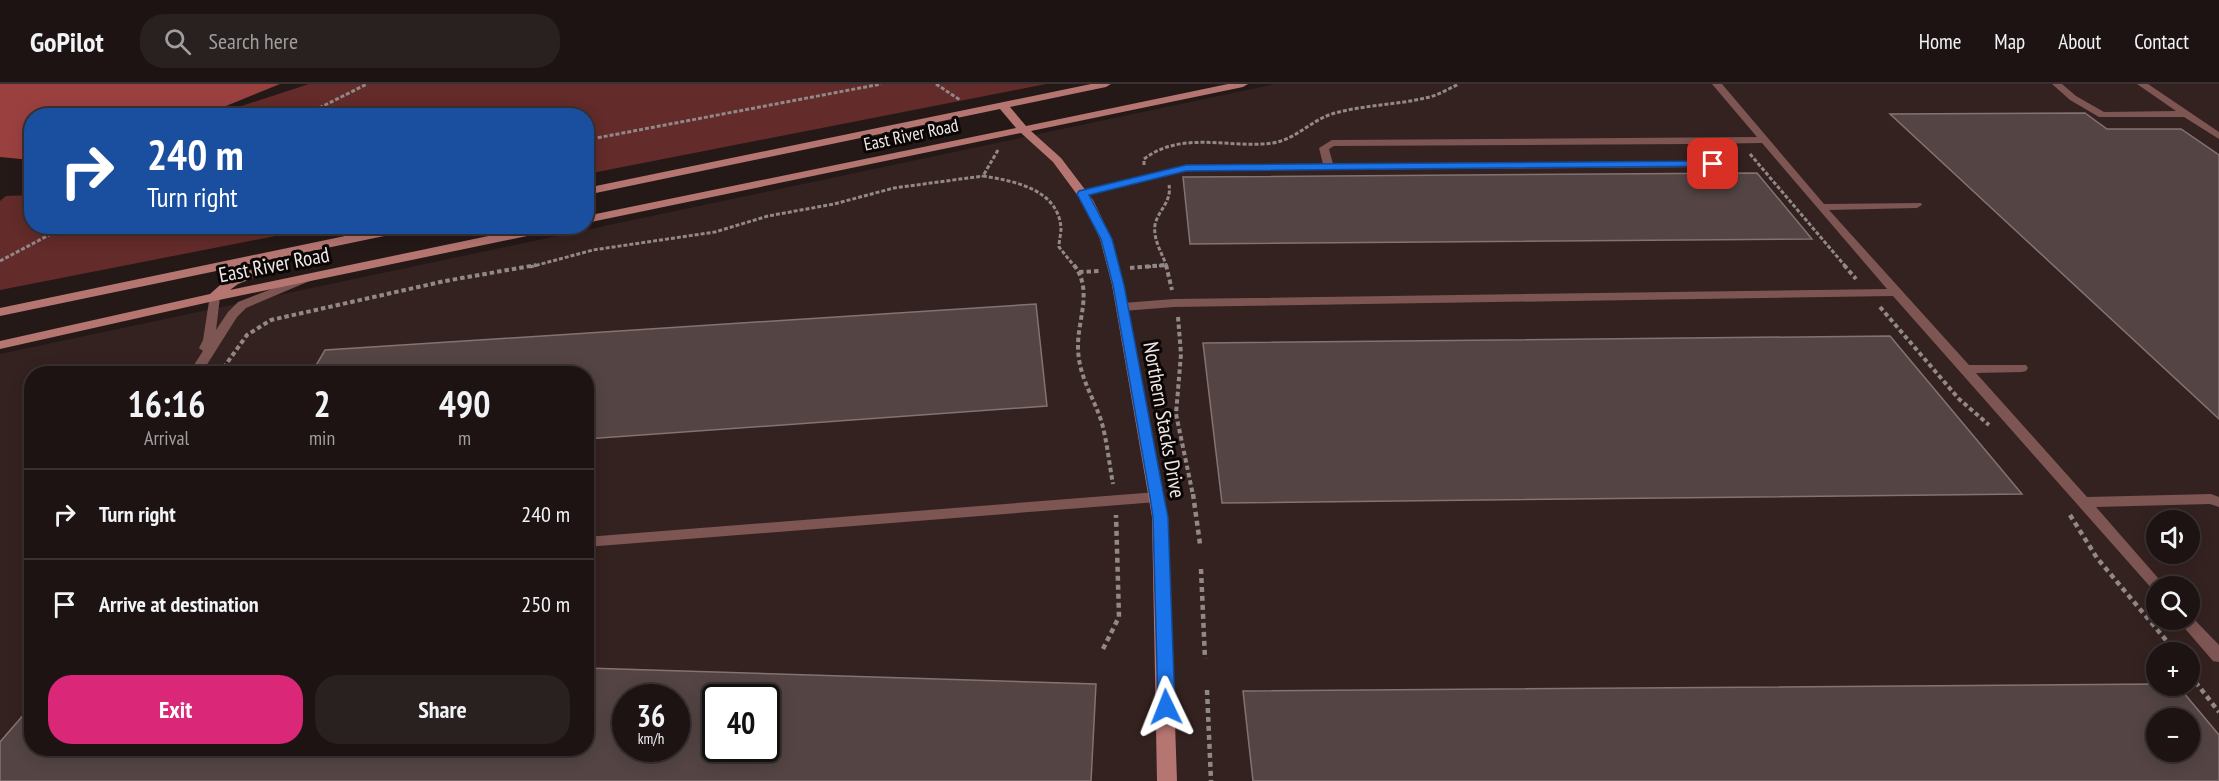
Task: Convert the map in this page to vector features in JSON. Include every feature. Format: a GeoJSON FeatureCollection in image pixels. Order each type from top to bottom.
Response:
{"type":"FeatureCollection","features":[{"type":"Feature","properties":{"kind":"street","name":"East River Road"},"geometry":{"type":"LineString","coordinates":[[594,190],[1106,84]]}},
{"type":"Feature","properties":{"kind":"street","name":"East River Road"},"geometry":{"type":"LineString","coordinates":[[594,218],[1243,84]]}},
{"type":"Feature","properties":{"kind":"street","name":"Northern Stacks Drive"},"geometry":{"type":"LineString","coordinates":[[1002,105],[1024,130],[1056,160],[1083,194],[1106,239],[1123,307],[1160,517],[1167,781]]}},
{"type":"Feature","properties":{"kind":"street","name":"East River Road"},"geometry":{"type":"LineString","coordinates":[[0,312],[376,234]]}},
{"type":"Feature","properties":{"kind":"street"},"geometry":{"type":"LineString","coordinates":[[214,297],[232,282],[263,268],[313,254],[379,241],[396,234]]}},
{"type":"Feature","properties":{"kind":"street","name":"East River Road"},"geometry":{"type":"LineString","coordinates":[[0,345],[214,297],[518,234]]}},
{"type":"Feature","properties":{"kind":"lane"},"geometry":{"type":"LineString","coordinates":[[1717,84],[1821,207],[2149,576]]}},
{"type":"Feature","properties":{"kind":"lane"},"geometry":{"type":"LineString","coordinates":[[2056,84],[2073,98],[2102,115],[2188,114]]}},
{"type":"Feature","properties":{"kind":"lane"},"geometry":{"type":"LineString","coordinates":[[2142,84],[2219,135]]}},
{"type":"Feature","properties":{"kind":"lane"},"geometry":{"type":"LineString","coordinates":[[1329,167],[1324,148],[1332,143],[1764,140]]}},
{"type":"Feature","properties":{"kind":"lane"},"geometry":{"type":"LineString","coordinates":[[1083,194],[1186,168],[1713,164],[1694,141]]}},
{"type":"Feature","properties":{"kind":"lane"},"geometry":{"type":"LineString","coordinates":[[1821,207],[1917,205]]}},
{"type":"Feature","properties":{"kind":"lane"},"geometry":{"type":"LineString","coordinates":[[198,366],[232,315],[242,305],[308,278]]}},
{"type":"Feature","properties":{"kind":"lane"},"geometry":{"type":"LineString","coordinates":[[1123,307],[1174,303],[1898,292]]}},
{"type":"Feature","properties":{"kind":"lane"},"geometry":{"type":"LineString","coordinates":[[197,366],[209,340],[214,297]]}},
{"type":"Feature","properties":{"kind":"lane"},"geometry":{"type":"LineString","coordinates":[[1966,369],[2022,368]]}},
{"type":"Feature","properties":{"kind":"lane"},"geometry":{"type":"LineString","coordinates":[[594,541],[1157,497]]}},
{"type":"Feature","properties":{"kind":"lane"},"geometry":{"type":"LineString","coordinates":[[2085,502],[2211,499],[2219,502]]}},
{"type":"Feature","properties":{"kind":"lane"},"geometry":{"type":"LineString","coordinates":[[2196,630],[2219,656]]}},
{"type":"Feature","properties":{"kind":"path"},"geometry":{"type":"LineString","coordinates":[[319,108],[367,84]]}},
{"type":"Feature","properties":{"kind":"path"},"geometry":{"type":"LineString","coordinates":[[594,138],[881,84]]}},
{"type":"Feature","properties":{"kind":"path"},"geometry":{"type":"LineString","coordinates":[[936,84],[968,106]]}},
{"type":"Feature","properties":{"kind":"path"},"geometry":{"type":"LineString","coordinates":[[1150,169],[1145,166],[1144,159],[1150,152],[1157,150],[1191,143],[1279,142],[1296,136],[1335,113],[1427,98],[1459,84]]}},
{"type":"Feature","properties":{"kind":"path"},"geometry":{"type":"LineString","coordinates":[[1738,141],[1959,399],[1998,432]]}},
{"type":"Feature","properties":{"kind":"path"},"geometry":{"type":"LineString","coordinates":[[983,176],[1000,147]]}},
{"type":"Feature","properties":{"kind":"path"},"geometry":{"type":"LineString","coordinates":[[225,366],[254,327],[271,320],[445,281],[525,268],[593,250],[715,232],[768,216],[834,204],[894,188],[983,176],[1031,186],[1046,196],[1061,226],[1059,247],[1079,272],[1085,305],[1078,345],[1083,381],[1101,421],[1116,501],[1119,617],[1103,650]]}},
{"type":"Feature","properties":{"kind":"path"},"geometry":{"type":"LineString","coordinates":[[1168,185],[1170,198],[1155,225],[1156,241],[1167,265],[1172,291]]}},
{"type":"Feature","properties":{"kind":"path"},"geometry":{"type":"LineString","coordinates":[[0,261],[51,234]]}},
{"type":"Feature","properties":{"kind":"path"},"geometry":{"type":"LineString","coordinates":[[1133,268],[1167,265]]}},
{"type":"Feature","properties":{"kind":"path"},"geometry":{"type":"LineString","coordinates":[[1079,272],[1089,271]]}},
{"type":"Feature","properties":{"kind":"path"},"geometry":{"type":"LineString","coordinates":[[1177,314],[1181,354],[1176,414],[1191,485],[1200,544]]}},
{"type":"Feature","properties":{"kind":"path"},"geometry":{"type":"LineString","coordinates":[[2068,513],[2097,558],[2168,642]]}},
{"type":"Feature","properties":{"kind":"path"},"geometry":{"type":"LineString","coordinates":[[1201,569],[1205,659]]}},
{"type":"Feature","properties":{"kind":"path"},"geometry":{"type":"LineString","coordinates":[[2200,688],[2219,712]]}},
{"type":"Feature","properties":{"kind":"path"},"geometry":{"type":"LineString","coordinates":[[1207,690],[1211,781]]}},
{"type":"Feature","properties":{"kind":"shaded area"},"geometry":{"type":"Polygon","coordinates":[[[0,84],[280,84],[221,108],[24,108],[24,159],[0,157],[0,84]]]}},
{"type":"Feature","properties":{"kind":"shaded area"},"geometry":{"type":"Polygon","coordinates":[[[309,84],[1046,84],[594,173],[594,108],[235,108],[309,84]]]}},
{"type":"Feature","properties":{"kind":"shaded area"},"geometry":{"type":"Polygon","coordinates":[[[1275,84],[2219,84],[2219,781],[0,781],[0,354],[567,234],[594,234],[594,228],[1275,84]]]}},
{"type":"Feature","properties":{"kind":"shaded area"},"geometry":{"type":"Polygon","coordinates":[[[24,195],[24,234],[285,234],[0,290],[0,201],[6,196],[24,195]]]}},
{"type":"Feature","properties":{"kind":"building"},"geometry":{"type":"Polygon","coordinates":[[[2085,113],[2107,129],[2181,129],[2219,155],[2219,419],[1890,114],[2085,113]]]}},
{"type":"Feature","properties":{"kind":"building"},"geometry":{"type":"Polygon","coordinates":[[[1757,173],[1812,239],[1190,244],[1183,177],[1757,173]]]}},
{"type":"Feature","properties":{"kind":"building"},"geometry":{"type":"Polygon","coordinates":[[[1036,304],[1047,406],[594,438],[594,366],[316,366],[325,350],[1036,304]]]}},
{"type":"Feature","properties":{"kind":"building"},"geometry":{"type":"Polygon","coordinates":[[[1890,336],[2022,494],[1222,503],[1203,343],[1890,336]]]}},
{"type":"Feature","properties":{"kind":"building"},"geometry":{"type":"Polygon","coordinates":[[[594,668],[1096,684],[1091,781],[0,781],[0,742],[24,714],[24,756],[594,756],[594,668]]]}},
{"type":"Feature","properties":{"kind":"building"},"geometry":{"type":"Polygon","coordinates":[[[2146,684],[2146,696],[2186,696],[2196,708],[2146,708],[2146,762],[2200,762],[2200,712],[2219,735],[2219,781],[1253,781],[1243,691],[2146,684]]]}},
{"type":"Feature","properties":{"kind":"route"},"geometry":{"type":"LineString","coordinates":[[1166,707],[1160,517],[1157,497],[1118,285],[1106,239],[1083,194],[1186,168],[1713,164]]}}]}
